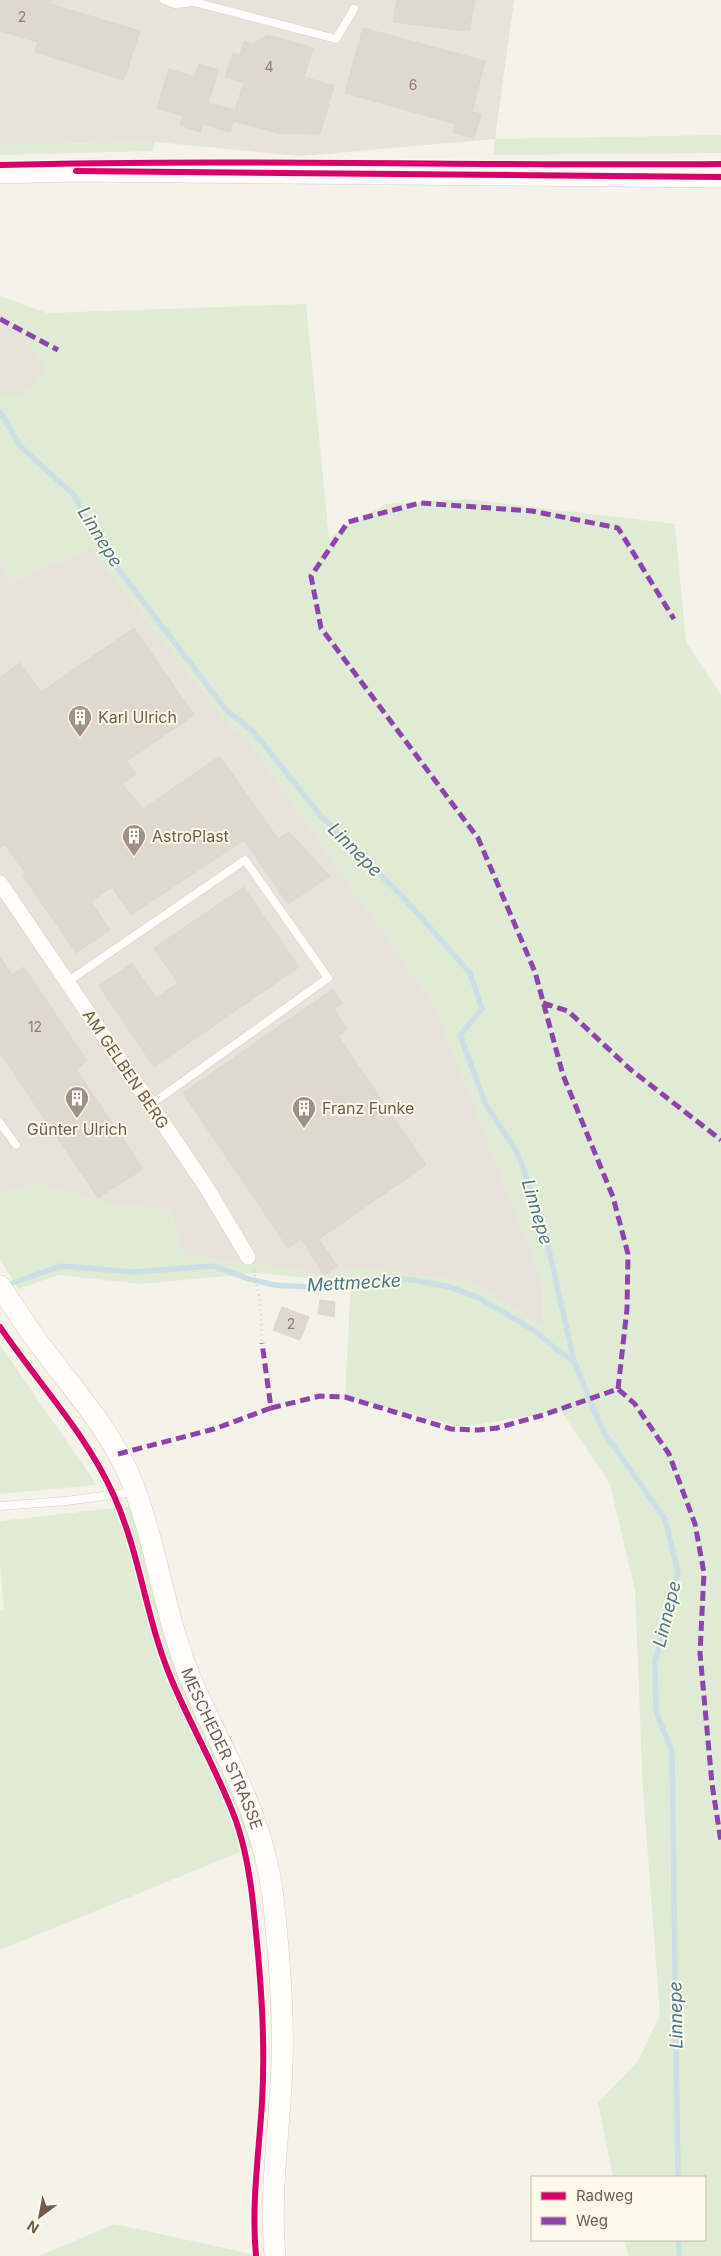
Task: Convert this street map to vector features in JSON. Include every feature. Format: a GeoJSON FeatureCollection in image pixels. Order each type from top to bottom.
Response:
{"type":"FeatureCollection","features":[{"type":"Feature","properties":{"kind":"main road"},"geometry":{"type":"LineString","coordinates":[[0,174],[74,171],[721,177]]}},
{"type":"Feature","properties":{"kind":"main road","name":"MESCHEDER STRASSE"},"geometry":{"type":"LineString","coordinates":[[3,1291],[40,1346],[102,1427],[121,1460],[136,1492],[181,1651],[194,1688],[250,1803],[264,1847],[269,1871],[277,1945],[282,2029],[281,2088],[272,2211],[274,2256]]}},
{"type":"Feature","properties":{"kind":"street","name":"AM GELBEN BERG"},"geometry":{"type":"LineString","coordinates":[[0,883],[205,1185],[248,1257]]}},
{"type":"Feature","properties":{"kind":"lane"},"geometry":{"type":"LineString","coordinates":[[164,0],[175,4],[194,2],[336,39],[354,9]]}},
{"type":"Feature","properties":{"kind":"lane"},"geometry":{"type":"LineString","coordinates":[[67,982],[245,860],[328,978],[150,1104]]}},
{"type":"Feature","properties":{"kind":"lane"},"geometry":{"type":"LineString","coordinates":[[0,1123],[16,1145]]}},
{"type":"Feature","properties":{"kind":"lane"},"geometry":{"type":"LineString","coordinates":[[0,1506],[66,1501],[136,1492]]}},
{"type":"Feature","properties":{"kind":"path"},"geometry":{"type":"LineString","coordinates":[[256,1273],[260,1302],[262,1344]]}},
{"type":"Feature","properties":{"kind":"shaded area"},"geometry":{"type":"Polygon","coordinates":[[[0,0],[514,0],[495,139],[300,156],[155,142],[0,145],[0,0]]]}},
{"type":"Feature","properties":{"kind":"shaded area"},"geometry":{"type":"Polygon","coordinates":[[[0,309],[49,369],[25,394],[0,394],[0,309]]]}},
{"type":"Feature","properties":{"kind":"shaded area"},"geometry":{"type":"Polygon","coordinates":[[[91,547],[229,726],[247,738],[435,1006],[543,1282],[542,1326],[472,1283],[360,1268],[325,1277],[285,1268],[183,1255],[171,1211],[101,1202],[36,1183],[0,1195],[0,557],[10,583],[91,547]]]}},
{"type":"Feature","properties":{"kind":"green space"},"geometry":{"type":"Polygon","coordinates":[[[721,135],[721,153],[493,155],[495,139],[721,135]]]}},
{"type":"Feature","properties":{"kind":"green space"},"geometry":{"type":"Polygon","coordinates":[[[155,142],[153,151],[0,155],[0,145],[155,142]]]}},
{"type":"Feature","properties":{"kind":"green space"},"geometry":{"type":"Polygon","coordinates":[[[0,296],[47,313],[306,304],[329,538],[386,504],[466,499],[675,524],[686,642],[721,695],[721,2256],[628,2256],[625,2241],[706,2241],[706,2176],[613,2176],[598,2103],[638,2061],[660,2015],[643,1791],[635,1590],[610,1484],[561,1411],[462,1427],[345,1397],[351,1282],[256,1273],[141,1284],[58,1275],[18,1289],[0,1259],[0,1195],[36,1183],[101,1202],[171,1211],[183,1255],[285,1268],[325,1277],[360,1268],[472,1283],[542,1326],[543,1282],[435,1006],[247,738],[229,726],[91,547],[10,583],[0,557],[0,394],[25,394],[49,369],[0,309],[0,296]]]}},
{"type":"Feature","properties":{"kind":"green space"},"geometry":{"type":"Polygon","coordinates":[[[0,1345],[97,1485],[0,1494],[0,1345]]]}},
{"type":"Feature","properties":{"kind":"green space"},"geometry":{"type":"Polygon","coordinates":[[[132,1506],[224,1772],[255,1846],[0,1950],[0,1611],[4,1611],[0,1565],[0,1521],[132,1506]]]}},
{"type":"Feature","properties":{"kind":"green space"},"geometry":{"type":"Polygon","coordinates":[[[114,2224],[260,2256],[39,2256],[114,2224]]]}},
{"type":"Feature","properties":{"kind":"building"},"geometry":{"type":"Polygon","coordinates":[[[0,0],[51,0],[50,4],[140,31],[124,80],[35,52],[38,42],[0,31],[0,0]]]}},
{"type":"Feature","properties":{"kind":"building"},"geometry":{"type":"Polygon","coordinates":[[[397,0],[475,0],[469,31],[393,22],[397,0]]]}},
{"type":"Feature","properties":{"kind":"building"},"geometry":{"type":"Polygon","coordinates":[[[363,28],[485,61],[472,112],[481,114],[474,138],[453,133],[456,124],[345,93],[363,28]]]}},
{"type":"Feature","properties":{"kind":"building"},"geometry":{"type":"Polygon","coordinates":[[[268,35],[313,48],[304,77],[334,86],[320,134],[278,133],[233,121],[230,132],[202,124],[200,132],[180,125],[183,116],[157,108],[169,69],[195,77],[199,64],[219,70],[208,103],[235,110],[244,82],[225,77],[233,53],[240,55],[244,41],[252,44],[268,35]]]}},
{"type":"Feature","properties":{"kind":"building"},"geometry":{"type":"Polygon","coordinates":[[[134,628],[194,715],[127,761],[136,774],[122,784],[143,809],[220,756],[278,839],[289,832],[330,876],[288,904],[244,840],[131,915],[112,887],[91,902],[110,930],[76,953],[23,876],[26,874],[5,845],[0,848],[0,677],[20,663],[41,692],[134,628]]]}},
{"type":"Feature","properties":{"kind":"building"},"geometry":{"type":"Polygon","coordinates":[[[244,887],[299,967],[154,1067],[99,986],[132,963],[156,998],[178,983],[154,948],[244,887]]]}},
{"type":"Feature","properties":{"kind":"building","name":"Günter Ulrich"},"geometry":{"type":"Polygon","coordinates":[[[0,957],[12,975],[24,967],[87,1061],[76,1069],[143,1169],[98,1198],[0,1053],[0,957]]]}},
{"type":"Feature","properties":{"kind":"building","name":"Franz Funke"},"geometry":{"type":"Polygon","coordinates":[[[333,989],[342,1003],[334,1009],[347,1029],[338,1036],[426,1165],[319,1239],[337,1266],[324,1275],[301,1239],[288,1248],[183,1093],[333,989]]]}},
{"type":"Feature","properties":{"kind":"building"},"geometry":{"type":"Polygon","coordinates":[[[320,1300],[335,1302],[334,1317],[318,1314],[320,1300]]]}},
{"type":"Feature","properties":{"kind":"building"},"geometry":{"type":"Polygon","coordinates":[[[282,1307],[309,1317],[300,1340],[273,1330],[282,1307]]]}},
{"type":"Feature","properties":{"kind":"waterway","name":"Linnepe"},"geometry":{"type":"LineString","coordinates":[[0,412],[21,447],[74,495],[97,541],[226,710],[254,732],[320,815],[403,897],[470,973],[482,1009],[460,1035],[486,1105],[517,1152],[542,1219],[574,1361],[605,1434],[665,1519],[678,1572],[655,1662],[656,1712],[672,1751],[678,2176]]}},
{"type":"Feature","properties":{"kind":"waterway","name":"Mettmecke"},"geometry":{"type":"LineString","coordinates":[[4,1286],[61,1266],[134,1272],[213,1266],[249,1279],[274,1285],[309,1287],[344,1286],[383,1277],[412,1280],[450,1287],[479,1298],[535,1331],[574,1361]]}},
{"type":"Feature","properties":{"kind":"waterway","name":"Linnepe"},"geometry":{"type":"LineString","coordinates":[[679,2241],[679,2256]]}},
{"type":"Feature","properties":{"kind":"marked path"},"geometry":{"type":"LineString","coordinates":[[0,319],[58,350]]}},
{"type":"Feature","properties":{"kind":"marked path"},"geometry":{"type":"LineString","coordinates":[[618,1389],[627,1309],[628,1254],[613,1197],[563,1075],[535,972],[478,838],[321,628],[311,576],[348,522],[420,503],[532,511],[618,528],[674,619]]}},
{"type":"Feature","properties":{"kind":"marked path"},"geometry":{"type":"LineString","coordinates":[[543,1003],[568,1011],[630,1069],[721,1140]]}},
{"type":"Feature","properties":{"kind":"marked path"},"geometry":{"type":"LineString","coordinates":[[118,1454],[214,1429],[271,1408],[262,1343]]}},
{"type":"Feature","properties":{"kind":"marked path"},"geometry":{"type":"LineString","coordinates":[[271,1408],[320,1396],[345,1397],[451,1429],[478,1430],[497,1428],[543,1415],[618,1389],[635,1404],[669,1454],[695,1524],[704,1573],[700,1653],[712,1784],[721,1842]]}},
{"type":"Feature","properties":{"kind":"cycle path"},"geometry":{"type":"LineString","coordinates":[[0,165],[90,163],[721,164]]}},
{"type":"Feature","properties":{"kind":"cycle path"},"geometry":{"type":"LineString","coordinates":[[76,171],[721,177]]}},
{"type":"Feature","properties":{"kind":"cycle path"},"geometry":{"type":"LineString","coordinates":[[0,1327],[76,1430],[103,1473],[114,1496],[130,1540],[155,1632],[170,1676],[229,1802],[242,1841],[253,1903],[263,2027],[262,2102],[254,2218],[256,2256]]}},
{"type":"Feature","properties":{"kind":"place","name":"Karl Ulrich"},"geometry":{"type":"Point","coordinates":[80,738]}},
{"type":"Feature","properties":{"kind":"place","name":"AstroPlast"},"geometry":{"type":"Point","coordinates":[134,857]}},
{"type":"Feature","properties":{"kind":"place","name":"Günter Ulrich"},"geometry":{"type":"Point","coordinates":[77,1119]}},
{"type":"Feature","properties":{"kind":"place","name":"Franz Funke"},"geometry":{"type":"Point","coordinates":[304,1129]}}]}
